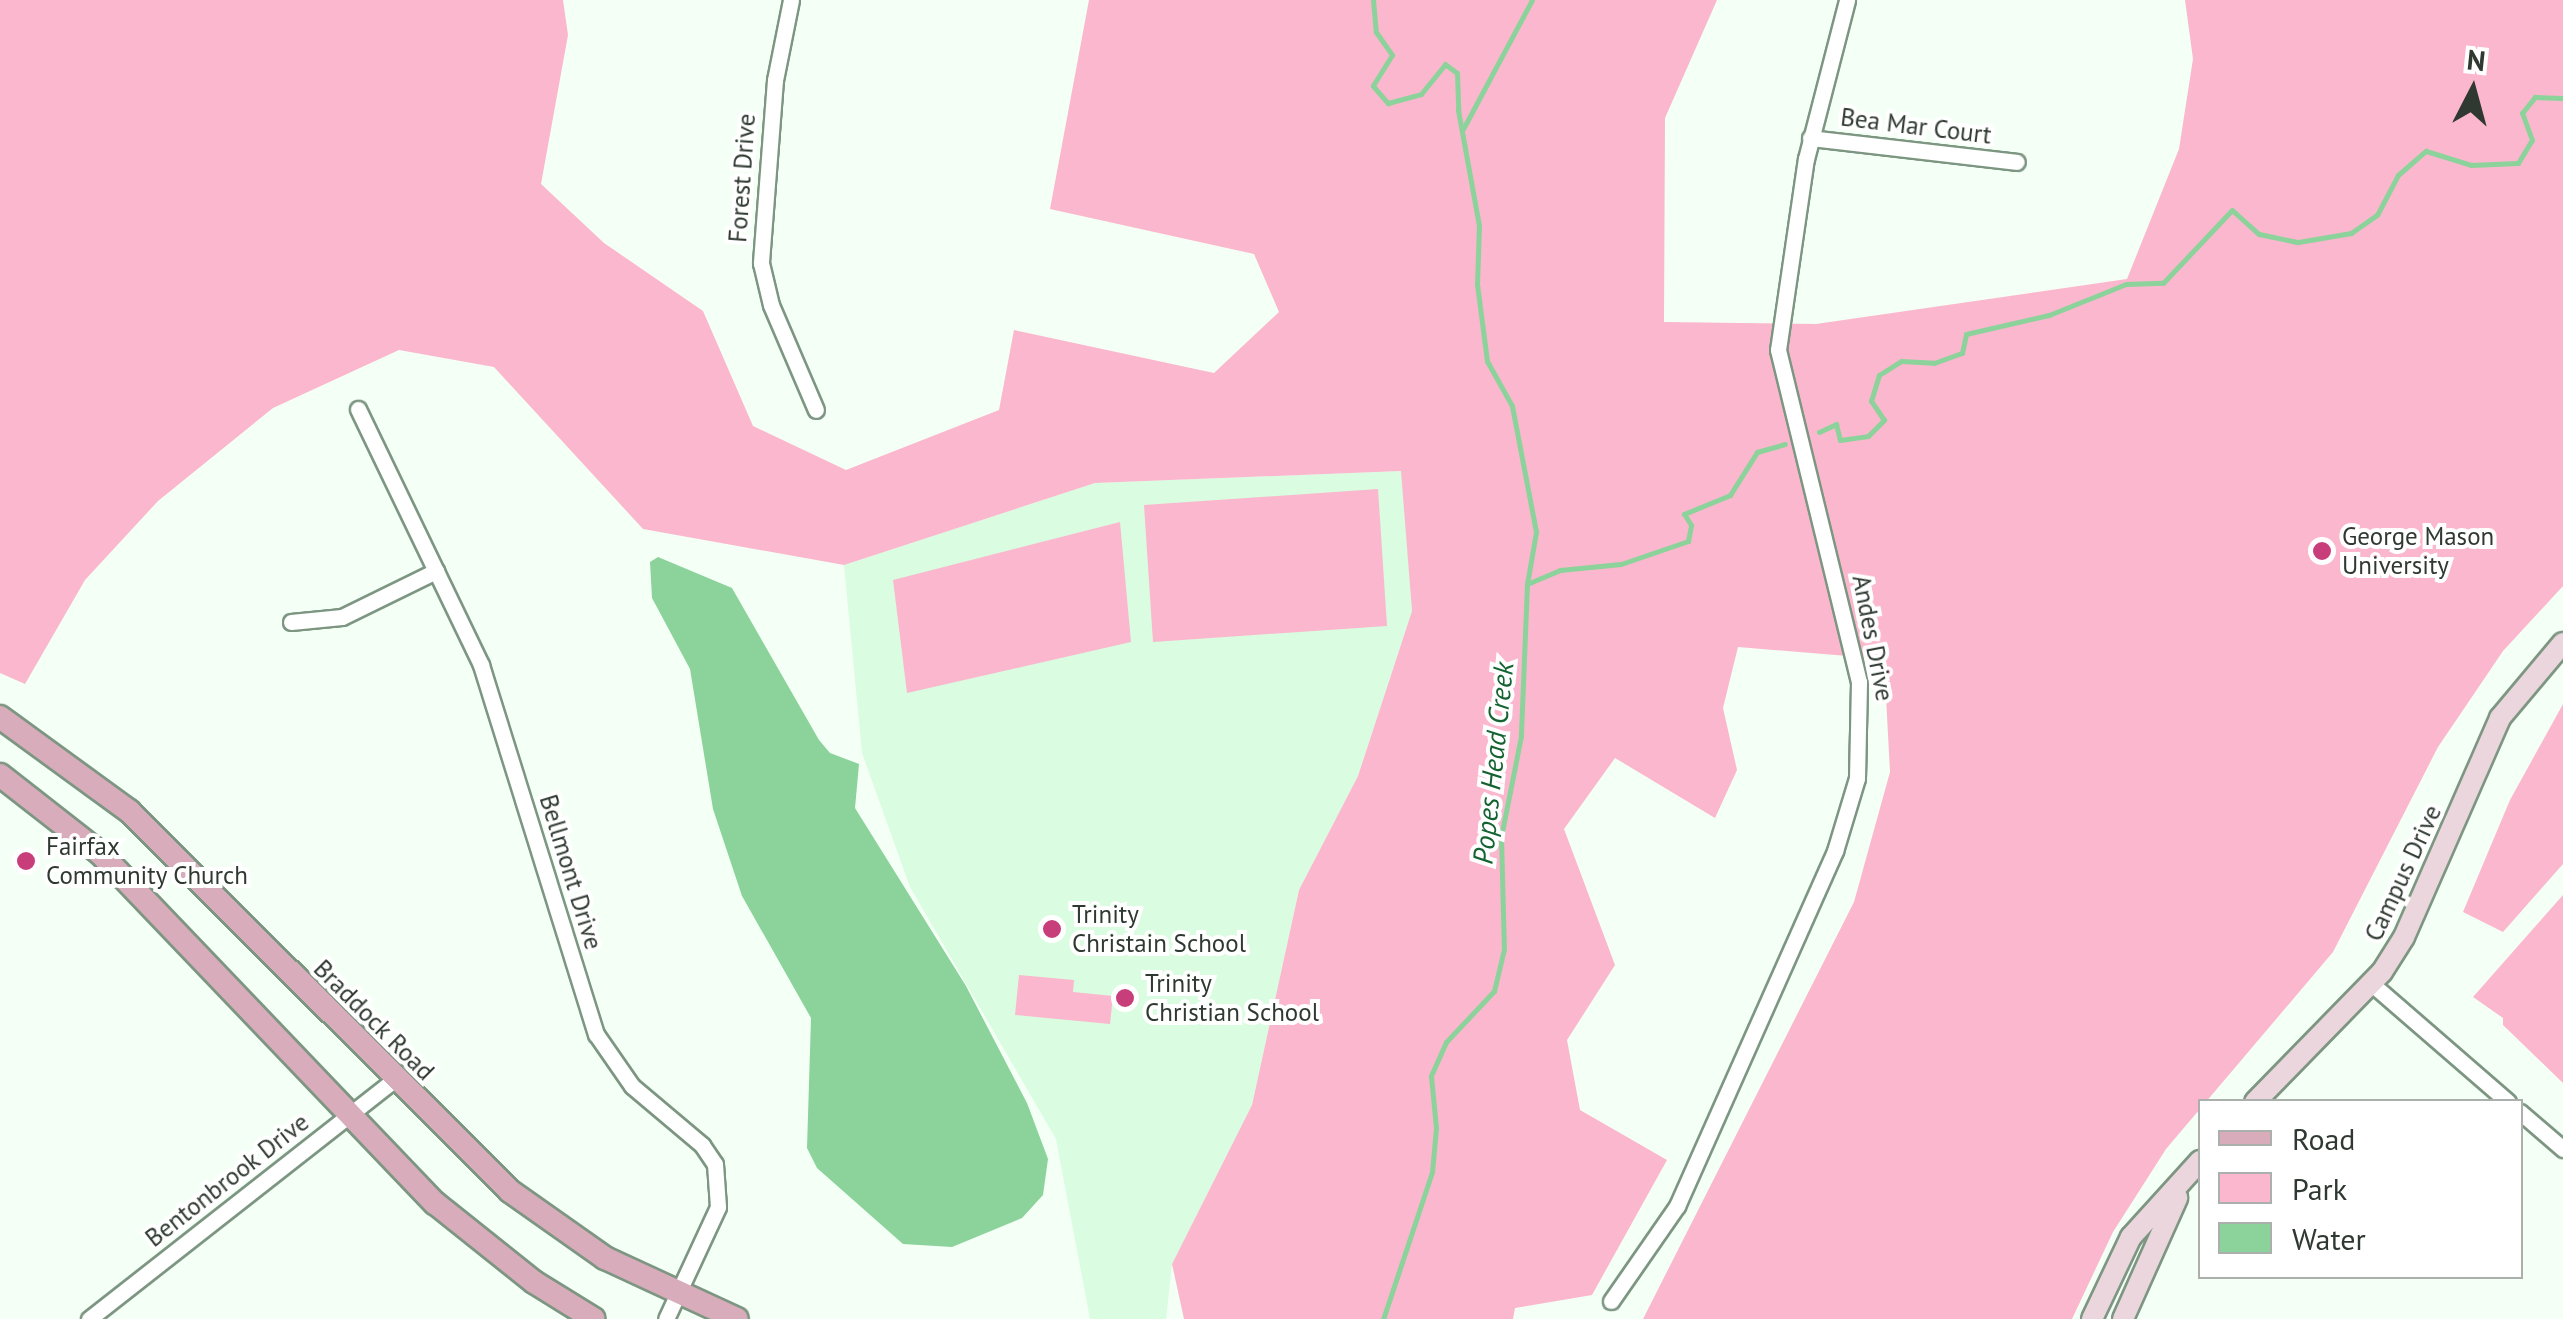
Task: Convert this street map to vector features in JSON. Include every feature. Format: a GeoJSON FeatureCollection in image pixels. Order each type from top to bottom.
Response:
{"type":"FeatureCollection","features":[{"type":"Feature","properties":{"kind":"main road","name":"Braddock Road"},"geometry":{"type":"LineString","coordinates":[[0,717],[129,811],[462,1150],[547,1220],[677,1295],[737,1319]]}},
{"type":"Feature","properties":{"kind":"main road"},"geometry":{"type":"LineString","coordinates":[[0,775],[112,865],[347,1116],[494,1252],[594,1319]]}},
{"type":"Feature","properties":{"kind":"street","name":"Forest Drive"},"geometry":{"type":"LineString","coordinates":[[791,0],[775,80],[761,263],[771,305],[816,410]]}},
{"type":"Feature","properties":{"kind":"street","name":"Andes Drive"},"geometry":{"type":"LineString","coordinates":[[1611,1301],[1664,1232],[1686,1188],[1835,852],[1857,778],[1859,682],[1778,350],[1810,138],[1848,0]]}},
{"type":"Feature","properties":{"kind":"street","name":"Bea Mar Court"},"geometry":{"type":"LineString","coordinates":[[1810,138],[2017,162]]}},
{"type":"Feature","properties":{"kind":"street","name":"Bellmont Drive"},"geometry":{"type":"LineString","coordinates":[[358,409],[481,666],[596,1034],[632,1086],[702,1145],[714,1164],[718,1207],[666,1319]]}},
{"type":"Feature","properties":{"kind":"street"},"geometry":{"type":"LineString","coordinates":[[292,622],[342,618],[436,571]]}},
{"type":"Feature","properties":{"kind":"street","name":"Campus Drive"},"geometry":{"type":"LineString","coordinates":[[2258,1099],[2372,984],[2404,937],[2500,718],[2563,642]]}},
{"type":"Feature","properties":{"kind":"street"},"geometry":{"type":"LineString","coordinates":[[2372,984],[2505,1099]]}},
{"type":"Feature","properties":{"kind":"street","name":"Bentonbrook Drive"},"geometry":{"type":"LineString","coordinates":[[89,1319],[394,1079]]}},
{"type":"Feature","properties":{"kind":"street"},"geometry":{"type":"LineString","coordinates":[[2523,1115],[2563,1149]]}},
{"type":"Feature","properties":{"kind":"street"},"geometry":{"type":"LineString","coordinates":[[2092,1319],[2131,1237],[2196,1166]]}},
{"type":"Feature","properties":{"kind":"street"},"geometry":{"type":"LineString","coordinates":[[2123,1319],[2146,1257],[2196,1166]]}},
{"type":"Feature","properties":{"kind":"shaded area","name":"Trinity Christian School"},"geometry":{"type":"Polygon","coordinates":[[[1402,471],[1412,611],[1358,776],[1299,890],[1252,1105],[1172,1264],[1166,1319],[1090,1319],[1056,1139],[910,887],[862,753],[844,565],[1095,483],[1402,471]]]}},
{"type":"Feature","properties":{"kind":"green space"},"geometry":{"type":"Polygon","coordinates":[[[0,0],[563,0],[568,35],[541,184],[604,243],[703,311],[753,426],[846,470],[999,410],[1014,330],[1214,373],[1279,312],[1254,254],[1050,209],[1089,0],[1717,0],[1665,118],[1664,322],[1816,324],[2127,279],[2179,149],[2193,59],[2185,0],[2563,0],[2563,586],[2503,651],[2438,747],[2333,952],[2208,1099],[2198,1099],[2198,1111],[2166,1149],[2113,1232],[2072,1319],[1643,1319],[1854,902],[1890,772],[1884,659],[1738,647],[1723,708],[1737,770],[1715,818],[1615,758],[1564,829],[1615,965],[1567,1040],[1580,1110],[1667,1160],[1592,1295],[1515,1308],[1513,1319],[1184,1319],[1172,1264],[1252,1105],[1299,890],[1358,776],[1412,611],[1401,471],[1095,483],[844,565],[643,529],[494,367],[399,350],[273,408],[158,501],[85,580],[25,684],[0,673],[0,0]]]}},
{"type":"Feature","properties":{"kind":"green space"},"geometry":{"type":"Polygon","coordinates":[[[1378,489],[1387,626],[1153,642],[1144,505],[1378,489]]]}},
{"type":"Feature","properties":{"kind":"green space"},"geometry":{"type":"Polygon","coordinates":[[[1120,522],[1131,642],[907,693],[893,580],[1120,522]]]}},
{"type":"Feature","properties":{"kind":"green space"},"geometry":{"type":"Polygon","coordinates":[[[2563,704],[2563,864],[2503,932],[2463,912],[2510,800],[2563,704]]]}},
{"type":"Feature","properties":{"kind":"green space"},"geometry":{"type":"Polygon","coordinates":[[[2563,895],[2563,1083],[2503,1025],[2503,1018],[2473,997],[2563,895]]]}},
{"type":"Feature","properties":{"kind":"green space"},"geometry":{"type":"Polygon","coordinates":[[[1019,975],[1074,980],[1073,992],[1113,996],[1110,1024],[1015,1015],[1019,975]]]}},
{"type":"Feature","properties":{"kind":"water"},"geometry":{"type":"Polygon","coordinates":[[[658,557],[732,588],[819,740],[830,753],[859,764],[855,808],[966,986],[1027,1103],[1048,1159],[1043,1195],[1022,1218],[952,1247],[903,1244],[817,1168],[807,1148],[811,1018],[742,896],[713,809],[690,669],[652,598],[650,562],[658,557]]]}},
{"type":"Feature","properties":{"kind":"waterway","name":"Popes Head Creek"},"geometry":{"type":"LineString","coordinates":[[1373,0],[1376,32],[1392,55],[1373,86],[1388,103],[1421,94],[1445,64],[1457,73],[1458,110],[1479,225],[1477,284],[1487,361],[1512,406],[1536,532],[1527,584],[1521,736],[1501,837],[1504,949],[1494,991],[1446,1042],[1431,1076],[1436,1128],[1432,1172],[1383,1319]]}},
{"type":"Feature","properties":{"kind":"waterway","name":"Popes Head Creek"},"geometry":{"type":"LineString","coordinates":[[1463,129],[1532,0]]}},
{"type":"Feature","properties":{"kind":"waterway"},"geometry":{"type":"LineString","coordinates":[[1819,432],[1836,424],[1840,440],[1868,436],[1884,420],[1871,401],[1879,375],[1901,361],[1934,363],[1962,353],[1966,334],[2049,315],[2126,284],[2163,283],[2232,210],[2259,234],[2298,242],[2351,233],[2377,215],[2398,175],[2426,151],[2471,165],[2518,163],[2532,140],[2522,113],[2535,97],[2563,98]]}},
{"type":"Feature","properties":{"kind":"waterway"},"geometry":{"type":"LineString","coordinates":[[1527,584],[1560,570],[1621,564],[1688,541],[1691,525],[1684,514],[1730,495],[1757,452],[1785,444]]}},
{"type":"Feature","properties":{"kind":"place","name":"George Mason University"},"geometry":{"type":"Point","coordinates":[2322,551]}},
{"type":"Feature","properties":{"kind":"place","name":"Fairfax Community Church"},"geometry":{"type":"Point","coordinates":[26,861]}},
{"type":"Feature","properties":{"kind":"place","name":"Trinity Christain School"},"geometry":{"type":"Point","coordinates":[1052,929]}},
{"type":"Feature","properties":{"kind":"place","name":"Trinity Christian School"},"geometry":{"type":"Point","coordinates":[1125,998]}}]}
